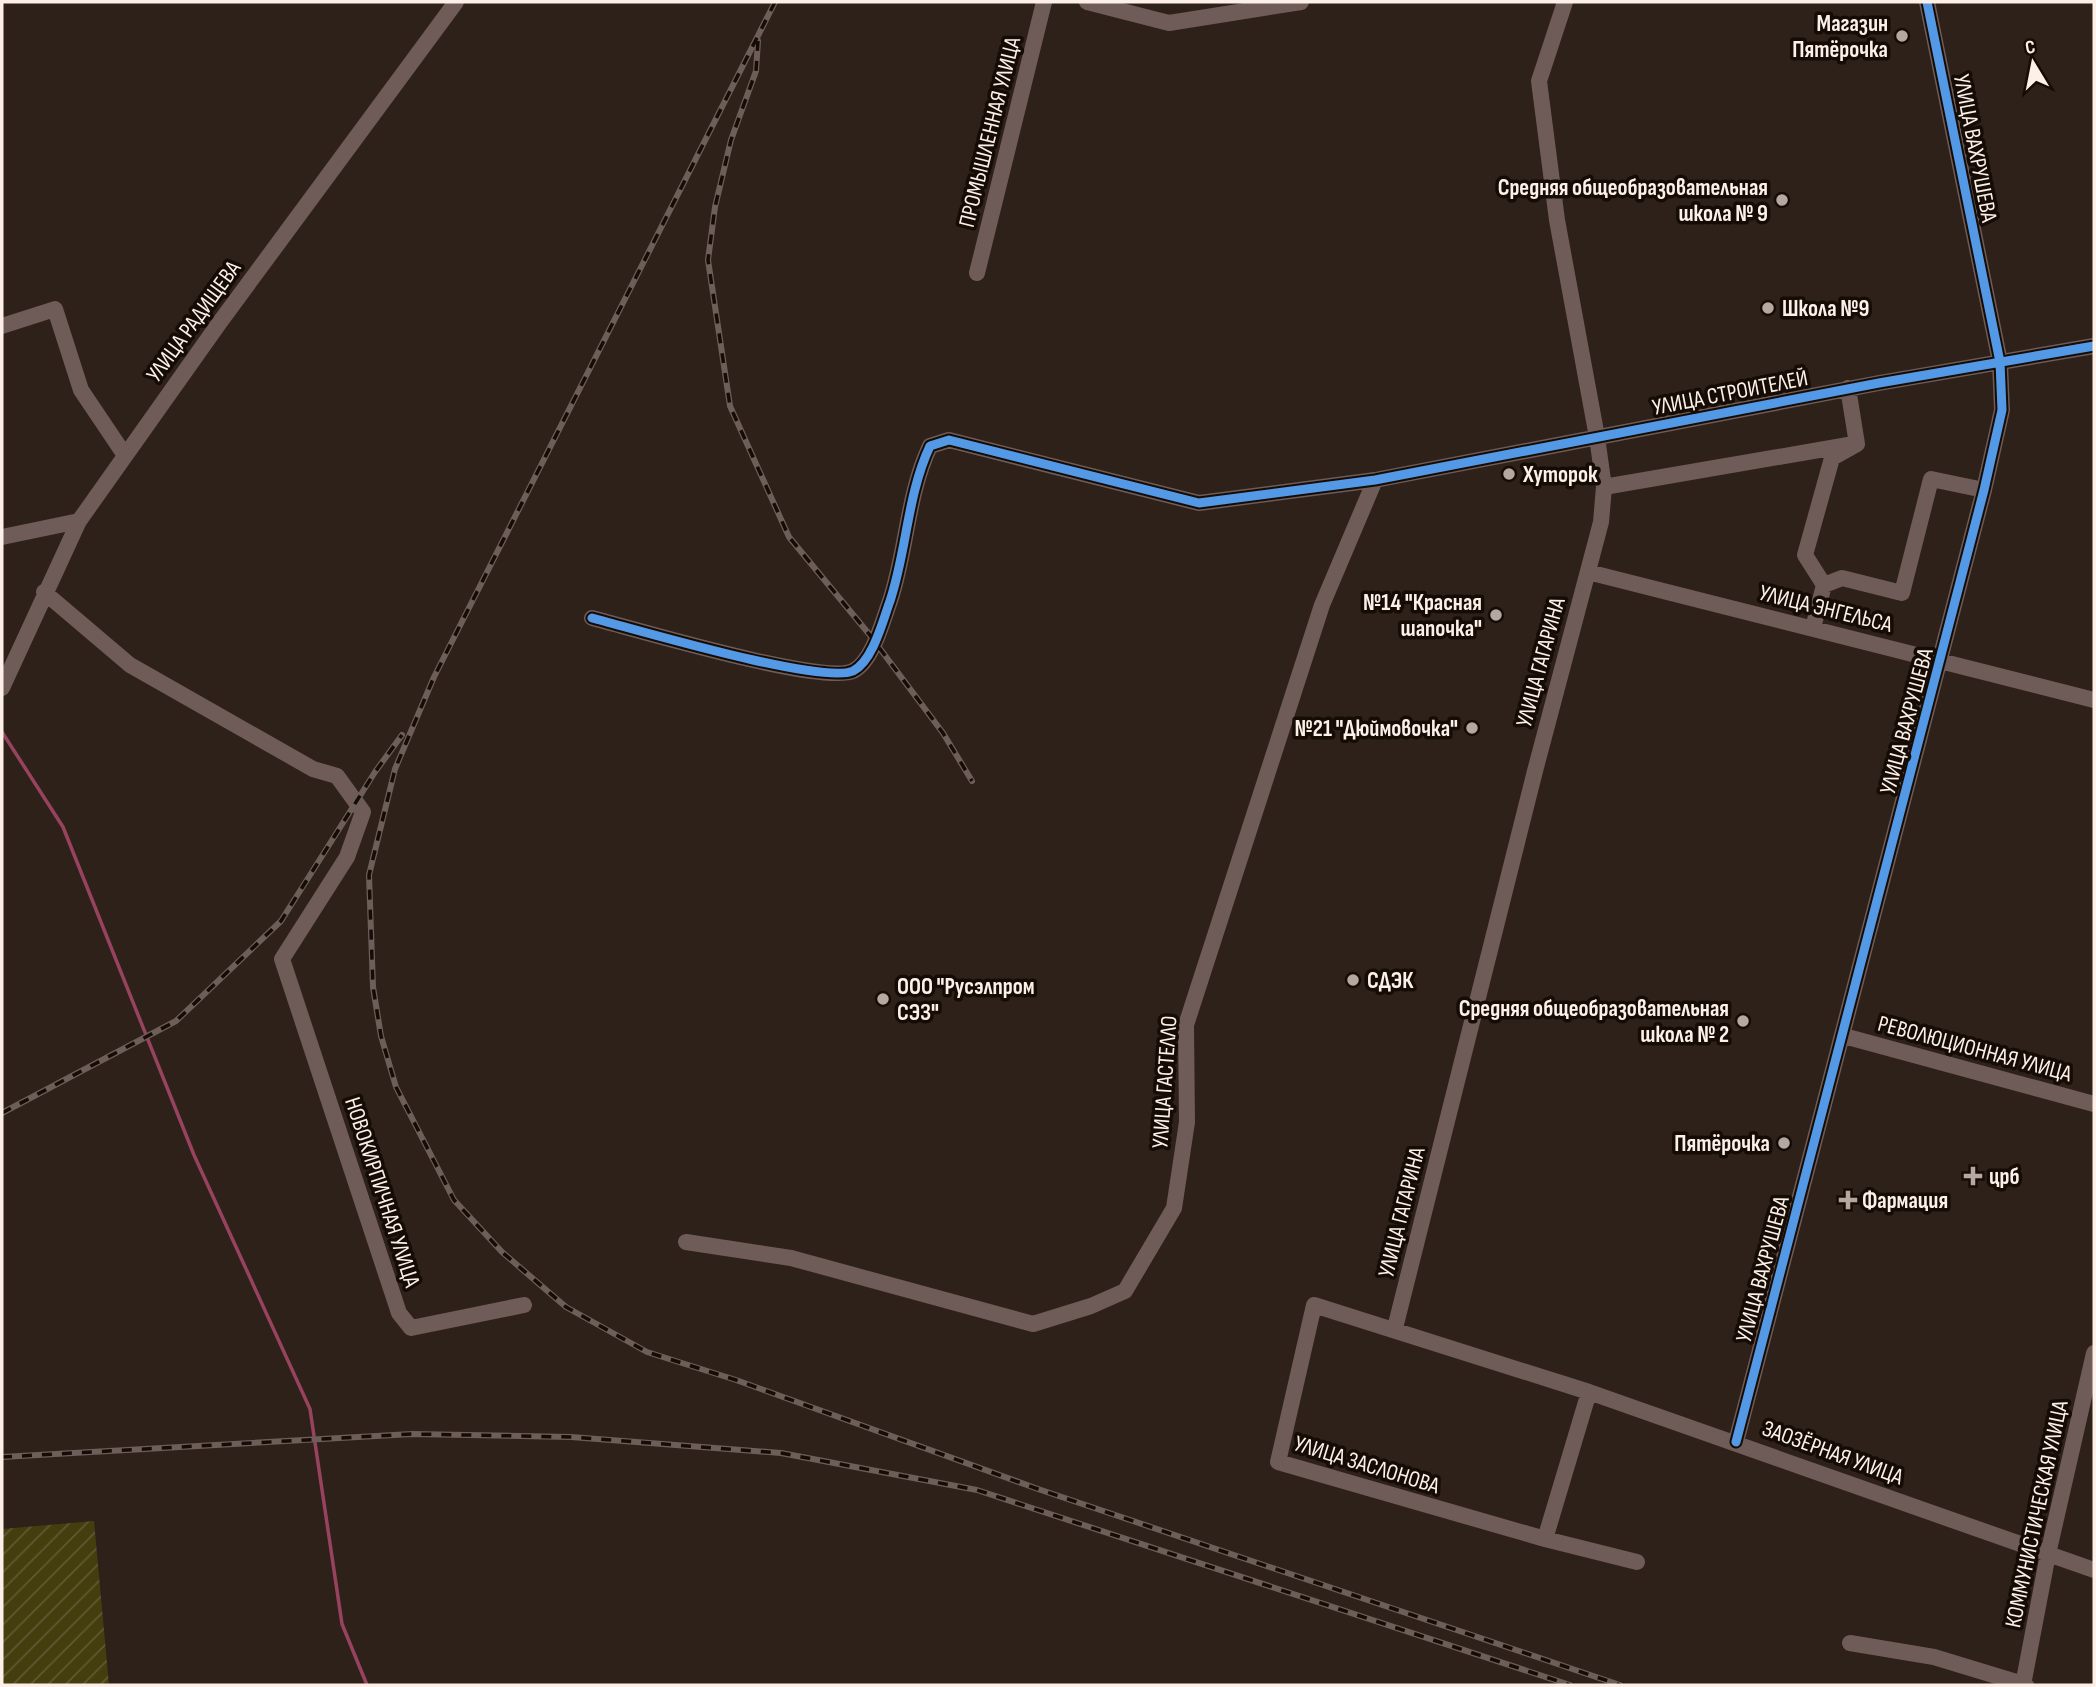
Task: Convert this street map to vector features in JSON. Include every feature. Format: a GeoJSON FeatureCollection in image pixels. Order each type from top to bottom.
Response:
{"type":"FeatureCollection","features":[{"type":"Feature","properties":{"kind":"street","name":"УЛИЦА РАДИЩЕВА"},"geometry":{"type":"LineString","coordinates":[[2,688],[79,521],[124,454],[456,2]]}},
{"type":"Feature","properties":{"kind":"street","name":"ПРОМЫШЛЕННАЯ УЛИЦА"},"geometry":{"type":"LineString","coordinates":[[977,274],[1045,2]]}},
{"type":"Feature","properties":{"kind":"street"},"geometry":{"type":"LineString","coordinates":[[1087,2],[1169,23],[1301,2]]}},
{"type":"Feature","properties":{"kind":"street","name":"УЛИЦА ГАГАРИНА"},"geometry":{"type":"LineString","coordinates":[[1395,1328],[1601,522],[1604,487],[1597,437],[1556,220],[1539,81],[1564,2]]}},
{"type":"Feature","properties":{"kind":"street","name":"УЛИЦА ВАХРУШЕВА"},"geometry":{"type":"LineString","coordinates":[[1737,1442],[1942,660],[2002,410],[2000,362],[1927,2]]}},
{"type":"Feature","properties":{"kind":"street"},"geometry":{"type":"LineString","coordinates":[[2,326],[55,309],[81,390],[124,454]]}},
{"type":"Feature","properties":{"kind":"street","name":"УЛИЦА СТРОИТЕЛЕЙ"},"geometry":{"type":"LineString","coordinates":[[592,618],[762,663],[841,674],[855,670],[868,655],[890,599],[919,470],[930,446],[949,440],[1199,503],[1375,480],[1849,388],[2094,346]]}},
{"type":"Feature","properties":{"kind":"street"},"geometry":{"type":"LineString","coordinates":[[1849,388],[1857,444]]}},
{"type":"Feature","properties":{"kind":"street"},"geometry":{"type":"LineString","coordinates":[[1604,487],[1857,444]]}},
{"type":"Feature","properties":{"kind":"street"},"geometry":{"type":"LineString","coordinates":[[1813,628],[1824,585],[1805,555],[1832,458],[1857,444]]}},
{"type":"Feature","properties":{"kind":"street"},"geometry":{"type":"LineString","coordinates":[[1824,585],[1842,578],[1902,593],[1931,479],[1984,490]]}},
{"type":"Feature","properties":{"kind":"street","name":"УЛИЦА ГАСТЕЛЛО"},"geometry":{"type":"LineString","coordinates":[[686,1241],[791,1258],[1033,1324],[1125,1291],[1174,1209],[1187,1122],[1186,1025],[1322,605],[1375,480]]}},
{"type":"Feature","properties":{"kind":"street"},"geometry":{"type":"LineString","coordinates":[[2,537],[79,521]]}},
{"type":"Feature","properties":{"kind":"street","name":"УЛИЦА ЭНГЕЛЬСА"},"geometry":{"type":"LineString","coordinates":[[1588,572],[2094,700]]}},
{"type":"Feature","properties":{"kind":"street","name":"НОВОКИРПИЧНАЯ УЛИЦА"},"geometry":{"type":"LineString","coordinates":[[44,592],[130,665],[313,769],[337,776],[363,812],[347,857],[282,958],[399,1313],[411,1328],[524,1305]]}},
{"type":"Feature","properties":{"kind":"street","name":"РЕВОЛЮЦИОННАЯ УЛИЦА"},"geometry":{"type":"LineString","coordinates":[[1844,1036],[2094,1104]]}},
{"type":"Feature","properties":{"kind":"street","name":"УЛИЦА ЗАСЛОНОВА"},"geometry":{"type":"LineString","coordinates":[[1395,1328],[1314,1306],[1278,1462],[1545,1539],[1637,1562]]}},
{"type":"Feature","properties":{"kind":"street","name":"ЗАОЗЁРНАЯ УЛИЦА"},"geometry":{"type":"LineString","coordinates":[[1395,1328],[1737,1442],[2094,1570]]}},
{"type":"Feature","properties":{"kind":"street","name":"КОММУНИСТИЧЕСКАЯ УЛИЦА"},"geometry":{"type":"LineString","coordinates":[[2025,1685],[2048,1554],[2094,1353]]}},
{"type":"Feature","properties":{"kind":"street"},"geometry":{"type":"LineString","coordinates":[[1545,1539],[1589,1392]]}},
{"type":"Feature","properties":{"kind":"street"},"geometry":{"type":"LineString","coordinates":[[1850,1643],[1934,1657],[2025,1685]]}},
{"type":"Feature","properties":{"kind":"shaded area"},"geometry":{"type":"Polygon","coordinates":[[[94,1521],[109,1685],[2,1685],[2,1529],[94,1521]]]}},
{"type":"Feature","properties":{"kind":"waterway"},"geometry":{"type":"LineString","coordinates":[[2,732],[63,827],[194,1155],[310,1409],[342,1624],[367,1685]]}},
{"type":"Feature","properties":{"kind":"railway"},"geometry":{"type":"LineString","coordinates":[[775,2],[434,677],[395,769],[369,875],[373,987],[381,1036],[396,1087],[454,1200],[502,1252],[566,1307],[647,1352],[736,1380],[1038,1489],[1620,1685]]}},
{"type":"Feature","properties":{"kind":"railway"},"geometry":{"type":"LineString","coordinates":[[758,41],[756,71],[731,140],[715,207],[708,260],[730,406],[789,537],[869,634],[943,733],[972,781]]}},
{"type":"Feature","properties":{"kind":"railway"},"geometry":{"type":"LineString","coordinates":[[2,1113],[176,1021],[281,921],[375,772],[402,735]]}},
{"type":"Feature","properties":{"kind":"railway"},"geometry":{"type":"LineString","coordinates":[[2,1457],[412,1434],[571,1437],[781,1453],[977,1490],[1570,1685]]}},
{"type":"Feature","properties":{"kind":"cycle path"},"geometry":{"type":"LineString","coordinates":[[1736,1442],[1984,490],[2002,410],[2000,362],[1927,2]]}},
{"type":"Feature","properties":{"kind":"cycle path"},"geometry":{"type":"LineString","coordinates":[[592,618],[768,663],[835,673],[853,671],[872,649],[884,619],[896,582],[922,465],[930,446],[949,440],[1199,503],[1375,480],[1879,383],[2094,346]]}},
{"type":"Feature","properties":{"kind":"place","name":"Магазин Пятёрочка"},"geometry":{"type":"Point","coordinates":[1902,36]}},
{"type":"Feature","properties":{"kind":"place","name":"Средняя общеобразовательная школа № 9"},"geometry":{"type":"Point","coordinates":[1782,200]}},
{"type":"Feature","properties":{"kind":"place","name":"Школа №9"},"geometry":{"type":"Point","coordinates":[1768,308]}},
{"type":"Feature","properties":{"kind":"place","name":"Хуторок"},"geometry":{"type":"Point","coordinates":[1509,474]}},
{"type":"Feature","properties":{"kind":"place","name":"№14 \"Красная шапочка\""},"geometry":{"type":"Point","coordinates":[1496,615]}},
{"type":"Feature","properties":{"kind":"place","name":"№21 \"Дюймовочка\""},"geometry":{"type":"Point","coordinates":[1472,728]}},
{"type":"Feature","properties":{"kind":"place","name":"СДЭК"},"geometry":{"type":"Point","coordinates":[1353,980]}},
{"type":"Feature","properties":{"kind":"place","name":"ООО \"Русэлпром СЭЗ\""},"geometry":{"type":"Point","coordinates":[883,999]}},
{"type":"Feature","properties":{"kind":"place","name":"Средняя общеобразовательная школа № 2"},"geometry":{"type":"Point","coordinates":[1743,1021]}},
{"type":"Feature","properties":{"kind":"place","name":"Пятёрочка"},"geometry":{"type":"Point","coordinates":[1784,1143]}},
{"type":"Feature","properties":{"kind":"place","name":"црб"},"geometry":{"type":"Point","coordinates":[1973,1176]}},
{"type":"Feature","properties":{"kind":"place","name":"Фармация"},"geometry":{"type":"Point","coordinates":[1848,1200]}}]}
